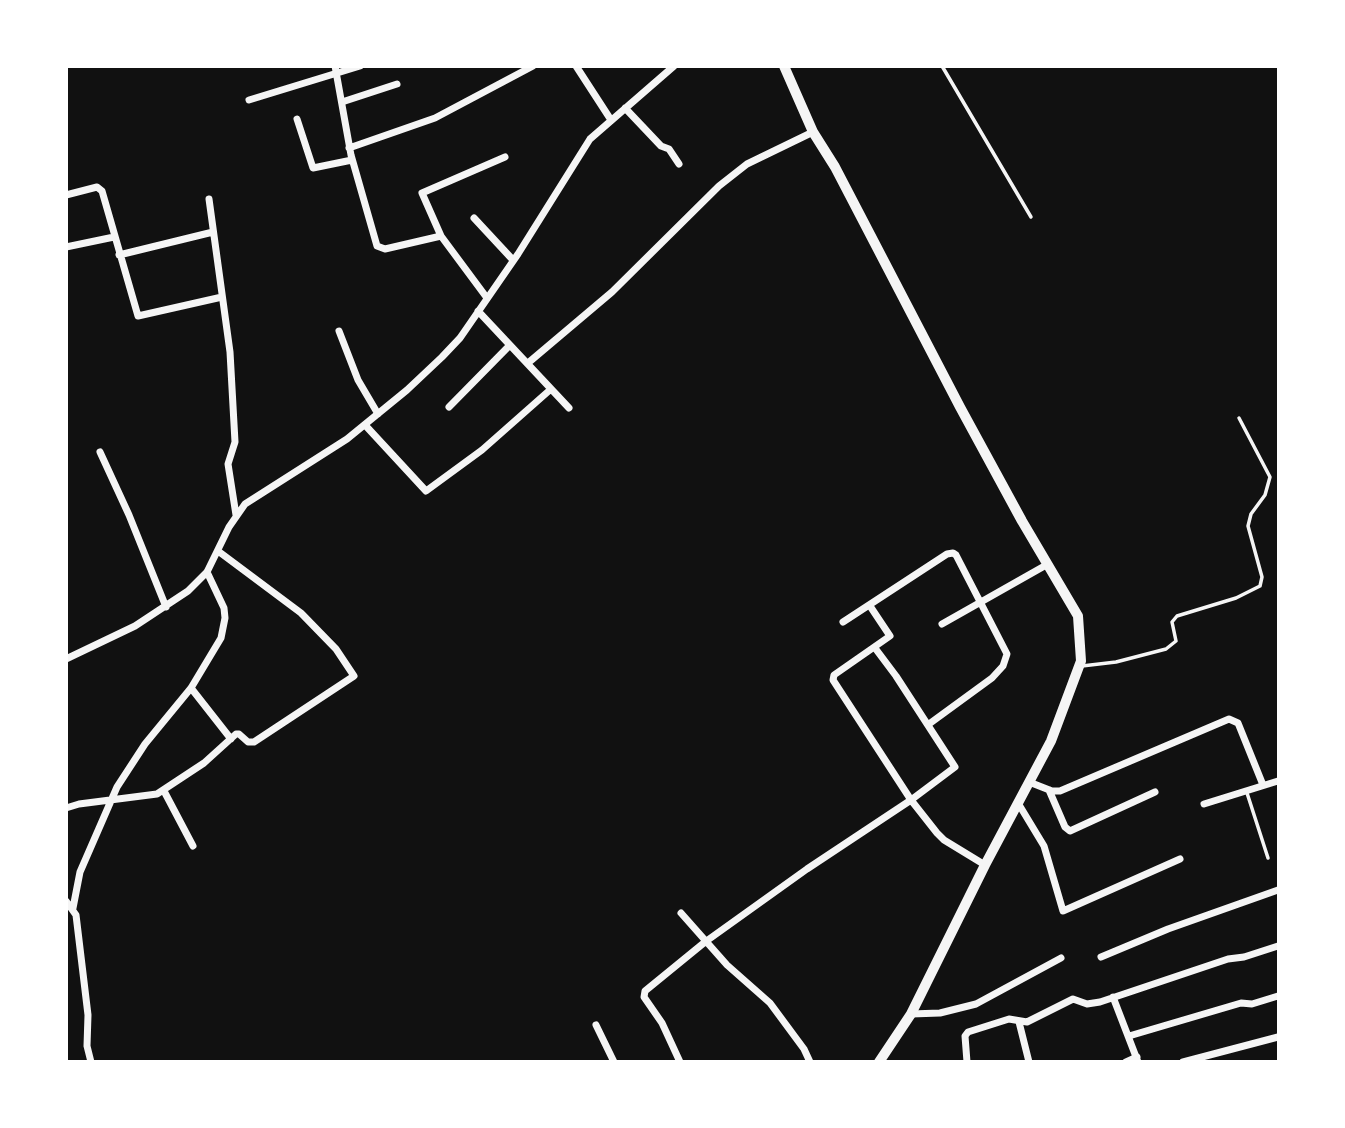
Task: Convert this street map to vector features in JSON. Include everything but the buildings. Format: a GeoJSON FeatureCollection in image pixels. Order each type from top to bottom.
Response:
{"type":"FeatureCollection","features":[{"type":"Feature","properties":{"kind":"main road"},"geometry":{"type":"LineString","coordinates":[[784,66],[813,131],[835,167],[937,363],[1022,522],[1078,616],[1082,661],[1051,741],[985,865],[911,1014],[879,1062]]}},
{"type":"Feature","properties":{"kind":"street"},"geometry":{"type":"LineString","coordinates":[[249,100],[336,70],[360,66]]}},
{"type":"Feature","properties":{"kind":"street"},"geometry":{"type":"LineString","coordinates":[[349,148],[435,118],[533,66]]}},
{"type":"Feature","properties":{"kind":"street"},"geometry":{"type":"LineString","coordinates":[[576,66],[611,120]]}},
{"type":"Feature","properties":{"kind":"street"},"geometry":{"type":"LineString","coordinates":[[66,659],[128,630],[188,591],[207,572],[236,515],[249,501],[337,446],[448,352],[513,260],[587,142],[674,66]]}},
{"type":"Feature","properties":{"kind":"street"},"geometry":{"type":"LineString","coordinates":[[336,70],[349,148],[380,248],[441,236]]}},
{"type":"Feature","properties":{"kind":"street"},"geometry":{"type":"LineString","coordinates":[[342,102],[397,84]]}},
{"type":"Feature","properties":{"kind":"street"},"geometry":{"type":"LineString","coordinates":[[625,108],[661,146],[669,149],[680,164]]}},
{"type":"Feature","properties":{"kind":"street"},"geometry":{"type":"LineString","coordinates":[[297,119],[313,168],[352,160]]}},
{"type":"Feature","properties":{"kind":"street"},"geometry":{"type":"LineString","coordinates":[[528,363],[612,292],[719,186],[745,166],[813,131]]}},
{"type":"Feature","properties":{"kind":"street"},"geometry":{"type":"LineString","coordinates":[[487,298],[441,236],[422,193],[505,157]]}},
{"type":"Feature","properties":{"kind":"street"},"geometry":{"type":"LineString","coordinates":[[66,195],[100,188],[138,316],[222,296]]}},
{"type":"Feature","properties":{"kind":"street"},"geometry":{"type":"LineString","coordinates":[[209,199],[230,352],[235,442],[228,464],[236,515]]}},
{"type":"Feature","properties":{"kind":"street"},"geometry":{"type":"LineString","coordinates":[[474,218],[513,260]]}},
{"type":"Feature","properties":{"kind":"street"},"geometry":{"type":"LineString","coordinates":[[119,255],[213,232]]}},
{"type":"Feature","properties":{"kind":"street"},"geometry":{"type":"LineString","coordinates":[[66,247],[114,236]]}},
{"type":"Feature","properties":{"kind":"street"},"geometry":{"type":"LineString","coordinates":[[478,311],[569,408]]}},
{"type":"Feature","properties":{"kind":"street"},"geometry":{"type":"LineString","coordinates":[[338,331],[358,380],[378,414]]}},
{"type":"Feature","properties":{"kind":"street"},"geometry":{"type":"LineString","coordinates":[[449,407],[510,345]]}},
{"type":"Feature","properties":{"kind":"street"},"geometry":{"type":"LineString","coordinates":[[365,425],[428,491],[496,439],[551,389]]}},
{"type":"Feature","properties":{"kind":"street"},"geometry":{"type":"LineString","coordinates":[[100,452],[129,514],[166,607]]}},
{"type":"Feature","properties":{"kind":"street"},"geometry":{"type":"LineString","coordinates":[[66,808],[79,804],[151,796],[164,791],[204,763],[231,738],[239,734],[248,743],[254,742],[353,678],[355,674],[336,649],[301,613],[218,551]]}},
{"type":"Feature","properties":{"kind":"street"},"geometry":{"type":"LineString","coordinates":[[843,622],[951,552],[956,555],[1006,649],[1006,660],[992,678],[929,724]]}},
{"type":"Feature","properties":{"kind":"street"},"geometry":{"type":"LineString","coordinates":[[942,624],[1048,564]]}},
{"type":"Feature","properties":{"kind":"street"},"geometry":{"type":"LineString","coordinates":[[73,908],[80,872],[111,800],[136,757],[191,688],[221,638],[225,618],[222,604],[207,572]]}},
{"type":"Feature","properties":{"kind":"street"},"geometry":{"type":"LineString","coordinates":[[870,606],[890,636],[833,678],[911,800],[944,840],[985,865]]}},
{"type":"Feature","properties":{"kind":"street"},"geometry":{"type":"LineString","coordinates":[[680,1062],[662,1023],[643,994],[705,942],[956,767],[875,648]]}},
{"type":"Feature","properties":{"kind":"street"},"geometry":{"type":"LineString","coordinates":[[191,688],[231,738]]}},
{"type":"Feature","properties":{"kind":"street"},"geometry":{"type":"LineString","coordinates":[[1029,782],[1060,792],[1229,719],[1238,723],[1263,785]]}},
{"type":"Feature","properties":{"kind":"street"},"geometry":{"type":"LineString","coordinates":[[1204,804],[1279,781]]}},
{"type":"Feature","properties":{"kind":"street"},"geometry":{"type":"LineString","coordinates":[[1049,790],[1065,827],[1070,831],[1155,792]]}},
{"type":"Feature","properties":{"kind":"street"},"geometry":{"type":"LineString","coordinates":[[164,791],[193,846]]}},
{"type":"Feature","properties":{"kind":"street"},"geometry":{"type":"LineString","coordinates":[[1018,803],[1047,852],[1063,911],[1180,859]]}},
{"type":"Feature","properties":{"kind":"street"},"geometry":{"type":"LineString","coordinates":[[1101,957],[1168,929],[1279,890]]}},
{"type":"Feature","properties":{"kind":"street"},"geometry":{"type":"LineString","coordinates":[[66,901],[76,915],[91,1062]]}},
{"type":"Feature","properties":{"kind":"street"},"geometry":{"type":"LineString","coordinates":[[681,913],[727,965],[770,1003],[804,1049],[810,1062]]}},
{"type":"Feature","properties":{"kind":"street"},"geometry":{"type":"LineString","coordinates":[[967,1062],[967,1033],[1009,1019],[1027,1022],[1073,999],[1094,1003],[1228,959],[1279,946]]}},
{"type":"Feature","properties":{"kind":"street"},"geometry":{"type":"LineString","coordinates":[[911,1014],[940,1013],[976,1004],[1061,958]]}},
{"type":"Feature","properties":{"kind":"street"},"geometry":{"type":"LineString","coordinates":[[1129,1035],[1241,1003],[1252,1004],[1279,996]]}},
{"type":"Feature","properties":{"kind":"street"},"geometry":{"type":"LineString","coordinates":[[1113,997],[1138,1059],[1126,1062]]}},
{"type":"Feature","properties":{"kind":"street"},"geometry":{"type":"LineString","coordinates":[[1019,1021],[1028,1062]]}},
{"type":"Feature","properties":{"kind":"street"},"geometry":{"type":"LineString","coordinates":[[596,1026],[614,1062]]}},
{"type":"Feature","properties":{"kind":"street"},"geometry":{"type":"LineString","coordinates":[[1183,1062],[1279,1037]]}},
{"type":"Feature","properties":{"kind":"lane"},"geometry":{"type":"LineString","coordinates":[[789,77],[795,66]]}},
{"type":"Feature","properties":{"kind":"lane"},"geometry":{"type":"LineString","coordinates":[[942,66],[1031,217]]}},
{"type":"Feature","properties":{"kind":"lane"},"geometry":{"type":"LineString","coordinates":[[1080,666],[1116,662],[1166,649],[1176,641],[1172,622],[1177,616],[1236,598],[1260,586],[1262,577],[1248,526],[1251,514],[1265,495],[1270,477],[1239,418]]}},
{"type":"Feature","properties":{"kind":"lane"},"geometry":{"type":"LineString","coordinates":[[1246,791],[1268,858]]}}]}
